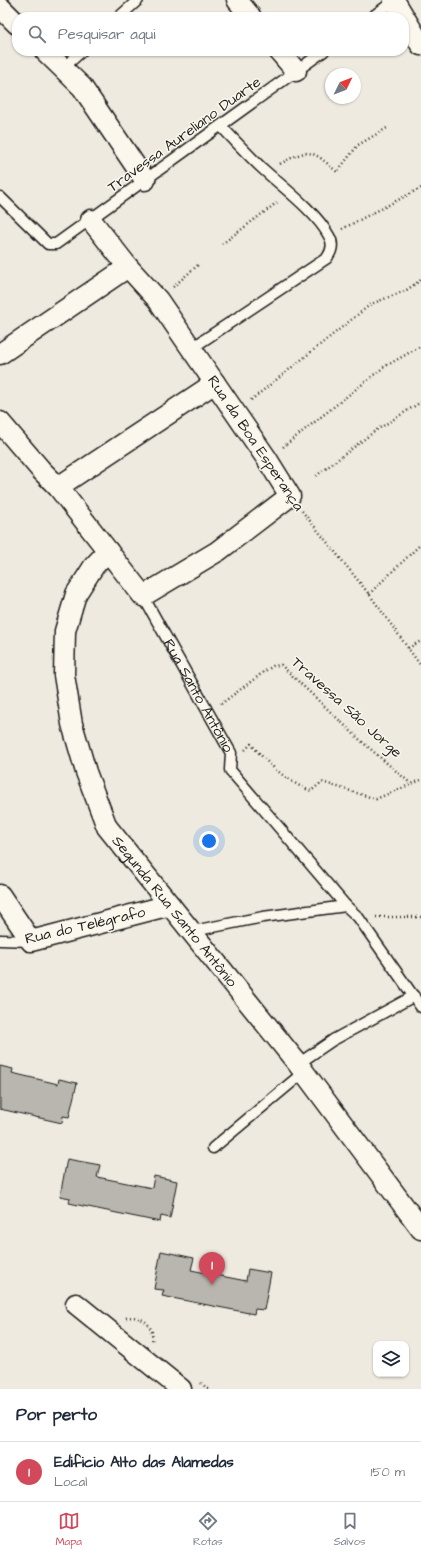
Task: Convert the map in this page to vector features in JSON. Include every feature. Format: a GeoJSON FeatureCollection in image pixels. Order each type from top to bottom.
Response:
{"type":"FeatureCollection","features":[{"type":"Feature","properties":{"kind":"street"},"geometry":{"type":"LineString","coordinates":[[237,0],[247,12]]}},
{"type":"Feature","properties":{"kind":"street"},"geometry":{"type":"LineString","coordinates":[[394,1],[401,12]]}},
{"type":"Feature","properties":{"kind":"street"},"geometry":{"type":"LineString","coordinates":[[0,7],[12,19]]}},
{"type":"Feature","properties":{"kind":"street"},"geometry":{"type":"LineString","coordinates":[[409,25],[421,45]]}},
{"type":"Feature","properties":{"kind":"street"},"geometry":{"type":"LineString","coordinates":[[50,56],[82,87],[146,180]]}},
{"type":"Feature","properties":{"kind":"street"},"geometry":{"type":"LineString","coordinates":[[284,56],[296,71]]}},
{"type":"Feature","properties":{"kind":"street","name":"Rua da Boa Esperança"},"geometry":{"type":"LineString","coordinates":[[91,220],[128,267],[158,300],[267,459],[290,496]]}},
{"type":"Feature","properties":{"kind":"street"},"geometry":{"type":"LineString","coordinates":[[0,354],[128,267]]}},
{"type":"Feature","properties":{"kind":"street"},"geometry":{"type":"LineString","coordinates":[[58,486],[215,383]]}},
{"type":"Feature","properties":{"kind":"street","name":"Rua Santo Antônio"},"geometry":{"type":"LineString","coordinates":[[2,428],[58,486],[143,596]]}},
{"type":"Feature","properties":{"kind":"street"},"geometry":{"type":"LineString","coordinates":[[143,596],[218,551],[290,496]]}},
{"type":"Feature","properties":{"kind":"street","name":"Segunda Rua Santo Antônio"},"geometry":{"type":"LineString","coordinates":[[108,551],[94,566],[76,594],[65,631],[64,675],[72,724],[86,772],[107,827],[301,1068],[421,1229]]}},
{"type":"Feature","properties":{"kind":"street"},"geometry":{"type":"LineString","coordinates":[[0,895],[30,941]]}},
{"type":"Feature","properties":{"kind":"street","name":"Rua do Telégrafo"},"geometry":{"type":"LineString","coordinates":[[30,941],[170,905]]}},
{"type":"Feature","properties":{"kind":"street"},"geometry":{"type":"LineString","coordinates":[[76,1304],[180,1389]]}},
{"type":"Feature","properties":{"kind":"lane"},"geometry":{"type":"LineString","coordinates":[[125,12],[138,0]]}},
{"type":"Feature","properties":{"kind":"lane"},"geometry":{"type":"LineString","coordinates":[[379,12],[394,1]]}},
{"type":"Feature","properties":{"kind":"lane"},"geometry":{"type":"LineString","coordinates":[[63,68],[76,56]]}},
{"type":"Feature","properties":{"kind":"lane","name":"Travessa Aureliano Duarte"},"geometry":{"type":"LineString","coordinates":[[0,197],[48,244],[56,244],[317,56]]}},
{"type":"Feature","properties":{"kind":"lane"},"geometry":{"type":"LineString","coordinates":[[192,348],[327,258],[332,252],[330,236],[310,212],[266,172],[220,126]]}},
{"type":"Feature","properties":{"kind":"lane","name":"Rua Santo Antônio"},"geometry":{"type":"LineString","coordinates":[[143,596],[231,753],[230,770],[346,906],[358,917],[421,1007]]}},
{"type":"Feature","properties":{"kind":"lane"},"geometry":{"type":"LineString","coordinates":[[193,932],[263,917],[346,906]]}},
{"type":"Feature","properties":{"kind":"lane","name":"Rua do Telégrafo"},"geometry":{"type":"LineString","coordinates":[[0,940],[30,941]]}},
{"type":"Feature","properties":{"kind":"lane"},"geometry":{"type":"LineString","coordinates":[[213,1148],[333,1040],[414,996]]}},
{"type":"Feature","properties":{"kind":"path"},"geometry":{"type":"LineString","coordinates":[[266,172],[301,152],[318,155],[337,172],[358,145],[386,128]]}},
{"type":"Feature","properties":{"kind":"path"},"geometry":{"type":"LineString","coordinates":[[330,236],[421,188]]}},
{"type":"Feature","properties":{"kind":"path"},"geometry":{"type":"LineString","coordinates":[[222,244],[290,193]]}},
{"type":"Feature","properties":{"kind":"path"},"geometry":{"type":"LineString","coordinates":[[158,300],[198,265]]}},
{"type":"Feature","properties":{"kind":"path"},"geometry":{"type":"LineString","coordinates":[[259,394],[371,304],[405,291],[421,280]]}},
{"type":"Feature","properties":{"kind":"path"},"geometry":{"type":"LineString","coordinates":[[289,442],[384,367],[421,346]]}},
{"type":"Feature","properties":{"kind":"path"},"geometry":{"type":"LineString","coordinates":[[316,476],[375,432],[421,402]]}},
{"type":"Feature","properties":{"kind":"path","name":"Rua da Boa Esperança"},"geometry":{"type":"LineString","coordinates":[[290,496],[369,594],[421,666]]}},
{"type":"Feature","properties":{"kind":"path"},"geometry":{"type":"LineString","coordinates":[[369,594],[421,544]]}},
{"type":"Feature","properties":{"kind":"path"},"geometry":{"type":"LineString","coordinates":[[408,648],[421,641]]}},
{"type":"Feature","properties":{"kind":"path","name":"Travessa São Jorge"},"geometry":{"type":"LineString","coordinates":[[215,708],[266,670],[273,666],[281,665],[360,740],[410,783]]}},
{"type":"Feature","properties":{"kind":"path"},"geometry":{"type":"LineString","coordinates":[[231,753],[238,756],[251,744],[264,759],[296,786],[311,791],[322,782],[376,799],[410,783],[421,780]]}},
{"type":"Feature","properties":{"kind":"path"},"geometry":{"type":"LineString","coordinates":[[358,917],[421,917]]}},
{"type":"Feature","properties":{"kind":"building"},"geometry":{"type":"Polygon","coordinates":[[[0,1066],[13,1069],[12,1073],[58,1084],[59,1079],[77,1083],[69,1117],[63,1116],[62,1123],[0,1109],[0,1066]]]}},
{"type":"Feature","properties":{"kind":"building"},"geometry":{"type":"Polygon","coordinates":[[[67,1159],[100,1165],[97,1177],[152,1188],[154,1176],[177,1181],[170,1218],[161,1216],[160,1222],[69,1203],[70,1198],[60,1196],[67,1159]]]}},
{"type":"Feature","properties":{"kind":"building"},"geometry":{"type":"Polygon","coordinates":[[[161,1251],[194,1258],[191,1270],[246,1281],[248,1269],[271,1273],[264,1310],[255,1309],[254,1314],[162,1296],[164,1290],[154,1289],[161,1251]]]}},
{"type":"Feature","properties":{"kind":"place","name":"Edificio Alto das Alamedas"},"geometry":{"type":"Point","coordinates":[212,1285]}}]}
